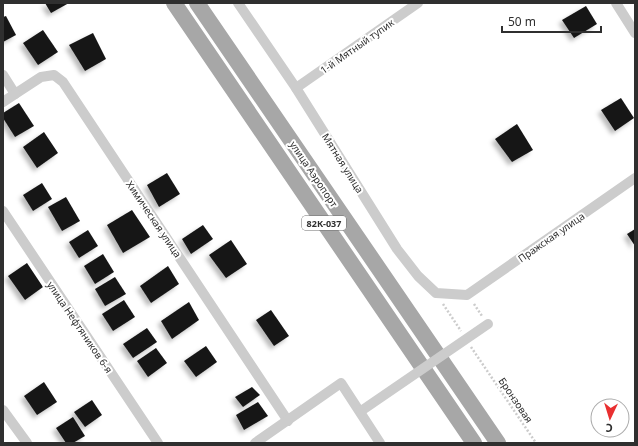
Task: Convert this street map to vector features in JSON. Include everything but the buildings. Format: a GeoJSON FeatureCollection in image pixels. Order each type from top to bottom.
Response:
{"type":"FeatureCollection","features":[{"type":"Feature","properties":{"kind":"main road","name":"улица Аэропорт"},"geometry":{"type":"LineString","coordinates":[[174,3],[474,443]]}},
{"type":"Feature","properties":{"kind":"main road","name":"улица Аэропорт"},"geometry":{"type":"LineString","coordinates":[[197,3],[498,443]]}},
{"type":"Feature","properties":{"kind":"street","name":"Мятная улица"},"geometry":{"type":"LineString","coordinates":[[238,3],[296,88],[397,249],[418,276],[436,293],[468,295]]}},
{"type":"Feature","properties":{"kind":"street","name":"1-й Мятный тупик"},"geometry":{"type":"LineString","coordinates":[[296,88],[418,3]]}},
{"type":"Feature","properties":{"kind":"street"},"geometry":{"type":"LineString","coordinates":[[616,3],[635,33]]}},
{"type":"Feature","properties":{"kind":"street"},"geometry":{"type":"LineString","coordinates":[[3,74],[15,94],[3,102]]}},
{"type":"Feature","properties":{"kind":"street","name":"Химическая улица"},"geometry":{"type":"LineString","coordinates":[[15,94],[41,77],[54,75],[63,82],[288,421]]}},
{"type":"Feature","properties":{"kind":"street","name":"Пражская улица"},"geometry":{"type":"LineString","coordinates":[[468,295],[635,178]]}},
{"type":"Feature","properties":{"kind":"street","name":"улица Нефтяников 6-я"},"geometry":{"type":"LineString","coordinates":[[3,211],[158,443]]}},
{"type":"Feature","properties":{"kind":"street"},"geometry":{"type":"LineString","coordinates":[[361,411],[488,324]]}},
{"type":"Feature","properties":{"kind":"street"},"geometry":{"type":"LineString","coordinates":[[255,443],[341,383],[380,443]]}},
{"type":"Feature","properties":{"kind":"street"},"geometry":{"type":"LineString","coordinates":[[3,410],[28,443]]}},
{"type":"Feature","properties":{"kind":"path"},"geometry":{"type":"LineString","coordinates":[[468,295],[488,324]]}},
{"type":"Feature","properties":{"kind":"path","name":"Бронзовая"},"geometry":{"type":"LineString","coordinates":[[483,366],[536,443]]}}]}
